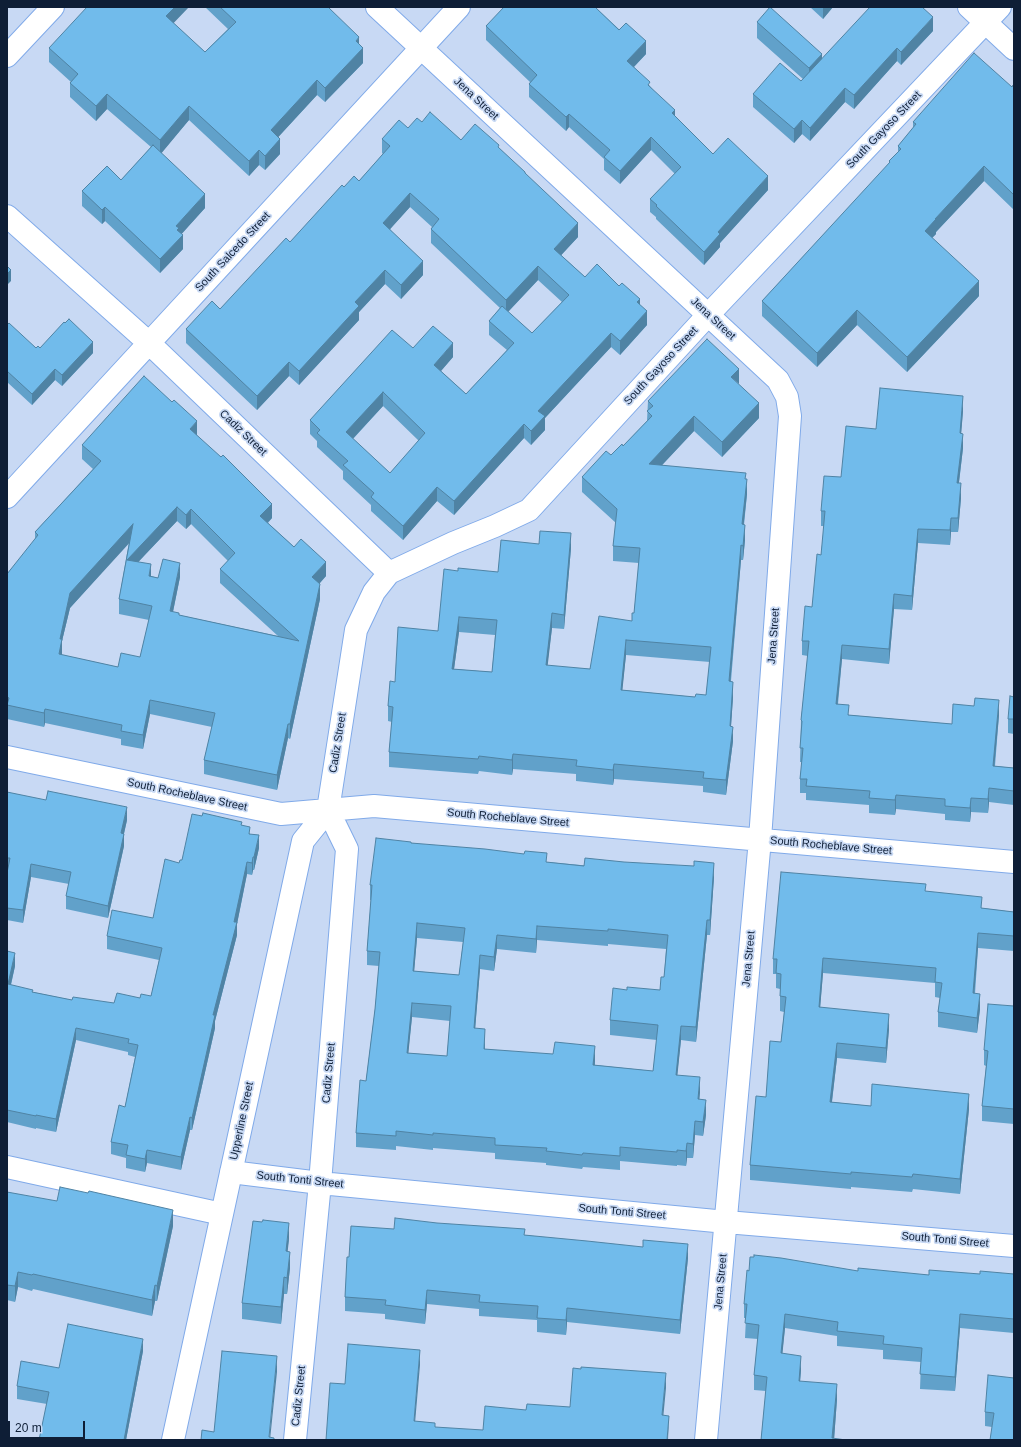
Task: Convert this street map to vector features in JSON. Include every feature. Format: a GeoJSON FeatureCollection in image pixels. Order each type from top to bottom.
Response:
{"type":"FeatureCollection","features":[{"type":"Feature","properties":{"kind":"street"},"geometry":{"type":"LineString","coordinates":[[7,56],[53,7]]}},
{"type":"Feature","properties":{"kind":"street","name":"Jena Street"},"geometry":{"type":"LineString","coordinates":[[377,7],[778,380],[787,397],[790,416],[760,839],[706,1440]]}},
{"type":"Feature","properties":{"kind":"street","name":"South Salcedo Street"},"geometry":{"type":"LineString","coordinates":[[7,497],[459,7]]}},
{"type":"Feature","properties":{"kind":"street"},"geometry":{"type":"LineString","coordinates":[[968,7],[993,15],[1014,49]]}},
{"type":"Feature","properties":{"kind":"street","name":"South Gayoso Street"},"geometry":{"type":"LineString","coordinates":[[389,573],[529,510],[708,315],[993,15]]}},
{"type":"Feature","properties":{"kind":"street","name":"Cadiz Street"},"geometry":{"type":"LineString","coordinates":[[7,216],[149,343],[389,573],[374,592],[356,630],[328,810],[347,849],[320,1183],[295,1440]]}},
{"type":"Feature","properties":{"kind":"street","name":"South Rocheblave Street"},"geometry":{"type":"LineString","coordinates":[[7,757],[281,814],[374,806],[1014,862]]}},
{"type":"Feature","properties":{"kind":"street","name":"Upperline Street"},"geometry":{"type":"LineString","coordinates":[[173,1440],[303,841],[328,810]]}},
{"type":"Feature","properties":{"kind":"street"},"geometry":{"type":"LineString","coordinates":[[7,1167],[222,1214]]}},
{"type":"Feature","properties":{"kind":"street","name":"South Tonti Street"},"geometry":{"type":"LineString","coordinates":[[231,1172],[320,1183],[726,1222],[1014,1246]]}},
{"type":"Feature","properties":{"kind":"building"},"geometry":{"type":"Polygon","coordinates":[[[87,7],[175,7],[166,16],[205,52],[236,22],[220,7],[328,7],[359,37],[356,41],[363,48],[325,88],[317,80],[271,130],[280,139],[265,156],[259,150],[249,161],[189,106],[160,140],[107,94],[96,106],[70,83],[78,74],[49,48],[87,7]]]}},
{"type":"Feature","properties":{"kind":"building"},"geometry":{"type":"Polygon","coordinates":[[[504,7],[595,7],[619,30],[626,23],[646,41],[627,61],[650,82],[648,85],[675,110],[672,113],[713,154],[728,138],[768,176],[718,232],[720,234],[704,252],[650,199],[681,167],[651,137],[620,171],[604,157],[610,150],[569,114],[566,117],[529,84],[537,75],[486,26],[504,7]]]}},
{"type":"Feature","properties":{"kind":"building"},"geometry":{"type":"Polygon","coordinates":[[[770,7],[822,54],[809,68],[757,22],[770,7]]]}},
{"type":"Feature","properties":{"kind":"building"},"geometry":{"type":"Polygon","coordinates":[[[870,7],[922,7],[933,17],[901,52],[897,48],[854,95],[845,88],[810,128],[802,120],[794,129],[753,94],[780,63],[801,81],[870,7]]]}},
{"type":"Feature","properties":{"kind":"building"},"geometry":{"type":"Polygon","coordinates":[[[974,53],[1012,87],[1013,85],[1014,86],[1014,195],[984,166],[925,231],[979,281],[907,357],[857,310],[817,353],[762,301],[890,162],[889,161],[901,149],[898,146],[916,124],[913,122],[974,53]]]}},
{"type":"Feature","properties":{"kind":"building"},"geometry":{"type":"Polygon","coordinates":[[[430,112],[461,140],[475,124],[499,145],[498,147],[578,223],[554,249],[585,277],[597,264],[619,286],[622,283],[640,299],[637,302],[647,311],[620,341],[611,333],[538,411],[545,416],[531,431],[524,424],[454,501],[437,487],[403,526],[371,497],[374,493],[343,465],[348,461],[317,433],[320,430],[310,420],[392,330],[413,348],[433,326],[453,343],[434,365],[466,394],[514,343],[489,321],[502,306],[532,333],[569,295],[538,266],[506,300],[431,229],[439,219],[410,193],[383,223],[423,261],[401,285],[385,270],[355,302],[359,306],[299,371],[289,362],[257,396],[186,329],[212,301],[220,309],[286,238],[290,242],[342,185],[344,187],[354,176],[359,181],[390,146],[382,139],[399,120],[408,128],[417,118],[422,122],[430,112]],[[383,392],[346,432],[390,473],[425,433],[383,392]]]}},
{"type":"Feature","properties":{"kind":"building"},"geometry":{"type":"Polygon","coordinates":[[[153,145],[205,194],[176,226],[179,228],[177,230],[183,235],[160,259],[105,207],[102,210],[82,191],[107,166],[121,180],[153,145]]]}},
{"type":"Feature","properties":{"kind":"building"},"geometry":{"type":"Polygon","coordinates":[[[7,266],[11,270],[7,274],[7,266]]]}},
{"type":"Feature","properties":{"kind":"building"},"geometry":{"type":"Polygon","coordinates":[[[69,319],[93,342],[62,375],[55,369],[32,394],[7,371],[7,325],[9,323],[36,348],[38,346],[40,348],[64,322],[65,323],[69,319]]]}},
{"type":"Feature","properties":{"kind":"building"},"geometry":{"type":"Polygon","coordinates":[[[707,339],[739,369],[731,377],[759,403],[722,442],[694,416],[649,464],[746,473],[745,479],[747,479],[742,524],[745,525],[743,546],[741,545],[729,681],[733,682],[730,726],[733,727],[726,780],[703,778],[704,772],[614,764],[613,770],[576,766],[577,760],[513,754],[512,760],[479,756],[478,759],[389,752],[393,707],[388,706],[390,681],[395,682],[398,627],[438,631],[444,569],[458,571],[458,568],[498,572],[501,540],[539,544],[540,531],[571,533],[564,615],[552,613],[546,665],[590,669],[599,616],[632,621],[640,548],[613,546],[617,509],[582,477],[606,451],[611,455],[622,444],[623,446],[652,416],[647,411],[653,406],[648,401],[707,339]],[[459,617],[452,669],[492,672],[497,620],[459,617]],[[626,640],[621,690],[695,697],[696,694],[706,695],[711,647],[626,640]]]}},
{"type":"Feature","properties":{"kind":"building"},"geometry":{"type":"Polygon","coordinates":[[[144,376],[172,402],[174,400],[197,421],[190,429],[221,457],[223,455],[272,504],[260,516],[294,547],[301,539],[326,562],[312,577],[320,584],[290,724],[288,724],[277,775],[204,760],[215,713],[150,700],[143,735],[121,731],[122,725],[45,709],[44,713],[7,705],[9,698],[7,697],[7,574],[38,535],[35,532],[101,461],[82,445],[144,376]],[[177,507],[127,560],[151,564],[149,576],[158,578],[163,559],[180,563],[170,611],[179,613],[179,615],[299,641],[220,569],[235,553],[191,509],[186,515],[177,507]],[[133,524],[70,593],[60,639],[62,639],[59,654],[118,667],[121,653],[140,657],[152,606],[119,599],[133,524]]]}},
{"type":"Feature","properties":{"kind":"building"},"geometry":{"type":"Polygon","coordinates":[[[880,388],[963,396],[960,433],[963,434],[957,483],[961,483],[958,518],[951,518],[950,530],[918,529],[912,596],[894,594],[889,649],[842,645],[836,704],[849,705],[848,715],[952,724],[953,704],[974,706],[975,698],[999,700],[993,766],[1014,768],[1014,791],[989,788],[988,799],[971,798],[970,808],[945,806],[945,799],[896,795],[895,800],[869,798],[870,791],[806,786],[807,779],[800,779],[803,748],[800,748],[801,720],[809,641],[802,641],[805,606],[812,607],[817,554],[821,555],[825,511],[821,511],[824,476],[841,477],[846,426],[876,429],[880,388]]]}},
{"type":"Feature","properties":{"kind":"building"},"geometry":{"type":"Polygon","coordinates":[[[1010,696],[1014,697],[1014,719],[1008,719],[1010,696]]]}},
{"type":"Feature","properties":{"kind":"building"},"geometry":{"type":"Polygon","coordinates":[[[48,791],[127,807],[121,833],[124,834],[108,906],[66,896],[71,872],[31,864],[23,910],[7,908],[7,873],[10,858],[7,858],[7,792],[46,800],[48,791]]]}},
{"type":"Feature","properties":{"kind":"building"},"geometry":{"type":"Polygon","coordinates":[[[203,813],[242,822],[241,825],[250,827],[249,834],[259,835],[252,863],[247,862],[234,922],[237,922],[213,1015],[215,1015],[192,1118],[190,1117],[181,1157],[147,1150],[145,1159],[126,1155],[128,1145],[111,1142],[119,1105],[125,1107],[138,1045],[128,1043],[129,1039],[76,1028],[56,1119],[7,1110],[7,951],[15,953],[8,984],[33,990],[32,992],[72,1000],[73,997],[114,1003],[117,993],[140,998],[141,994],[151,996],[162,948],[107,936],[112,910],[153,918],[165,859],[179,863],[180,860],[182,860],[192,814],[202,816],[203,813]]]}},
{"type":"Feature","properties":{"kind":"building"},"geometry":{"type":"Polygon","coordinates":[[[376,838],[411,843],[524,854],[525,851],[547,853],[546,862],[584,866],[585,858],[694,866],[694,861],[714,863],[710,920],[707,920],[696,1027],[681,1026],[676,1075],[700,1077],[698,1099],[706,1100],[703,1122],[695,1121],[693,1144],[687,1143],[686,1151],[677,1150],[677,1152],[620,1147],[620,1156],[583,1153],[582,1155],[546,1151],[547,1148],[495,1145],[495,1138],[433,1133],[433,1135],[396,1131],[396,1136],[356,1133],[360,1080],[366,1081],[380,952],[367,951],[372,885],[370,885],[376,838]],[[417,923],[413,971],[459,975],[465,928],[417,923]],[[537,926],[536,939],[497,935],[494,957],[480,955],[474,1028],[485,1029],[484,1049],[553,1054],[555,1042],[595,1046],[593,1065],[653,1071],[658,1025],[610,1020],[613,988],[627,990],[627,987],[660,990],[661,977],[664,977],[668,935],[608,929],[608,931],[537,926]],[[412,1003],[407,1053],[447,1056],[451,1006],[412,1003]]]}},
{"type":"Feature","properties":{"kind":"building"},"geometry":{"type":"Polygon","coordinates":[[[781,872],[926,884],[925,891],[982,897],[981,908],[1014,912],[1014,936],[978,933],[973,993],[980,994],[977,1018],[938,1012],[942,983],[935,982],[936,968],[823,958],[819,1007],[889,1014],[886,1048],[837,1043],[830,1102],[871,1106],[872,1084],[969,1094],[960,1179],[913,1174],[912,1177],[851,1172],[851,1174],[750,1165],[756,1096],[766,1097],[770,1041],[781,1042],[786,997],[780,996],[781,974],[776,973],[777,959],[773,959],[781,872]]]}},
{"type":"Feature","properties":{"kind":"building"},"geometry":{"type":"Polygon","coordinates":[[[988,1004],[1014,1006],[1014,1109],[982,1106],[988,1051],[984,1050],[988,1004]]]}},
{"type":"Feature","properties":{"kind":"building"},"geometry":{"type":"Polygon","coordinates":[[[60,1187],[88,1193],[89,1191],[173,1210],[157,1286],[155,1285],[152,1300],[18,1272],[15,1286],[7,1285],[7,1192],[57,1201],[60,1187]]]}},
{"type":"Feature","properties":{"kind":"building"},"geometry":{"type":"Polygon","coordinates":[[[395,1218],[437,1223],[525,1229],[524,1235],[643,1247],[643,1240],[688,1244],[680,1320],[567,1308],[566,1320],[537,1318],[538,1306],[479,1302],[480,1295],[427,1290],[425,1310],[385,1305],[386,1300],[345,1297],[347,1257],[349,1257],[351,1226],[394,1229],[395,1218]]]}},
{"type":"Feature","properties":{"kind":"building"},"geometry":{"type":"Polygon","coordinates":[[[263,1220],[289,1223],[286,1251],[290,1252],[287,1278],[284,1277],[281,1307],[242,1303],[253,1221],[262,1222],[263,1220]]]}},
{"type":"Feature","properties":{"kind":"building"},"geometry":{"type":"Polygon","coordinates":[[[754,1255],[858,1271],[858,1268],[929,1275],[929,1270],[980,1274],[980,1271],[1014,1274],[1014,1319],[960,1314],[955,1377],[920,1374],[922,1348],[883,1344],[884,1336],[837,1331],[838,1322],[785,1314],[781,1353],[801,1356],[799,1381],[837,1384],[832,1438],[846,1440],[761,1440],[767,1377],[754,1375],[759,1325],[745,1323],[747,1304],[744,1304],[747,1270],[749,1271],[750,1257],[754,1257],[754,1255]]]}},
{"type":"Feature","properties":{"kind":"building"},"geometry":{"type":"Polygon","coordinates":[[[68,1324],[143,1339],[124,1440],[39,1440],[49,1392],[17,1386],[21,1361],[59,1368],[68,1324]]]}},
{"type":"Feature","properties":{"kind":"building"},"geometry":{"type":"Polygon","coordinates":[[[348,1344],[420,1350],[414,1421],[435,1423],[435,1427],[483,1430],[485,1406],[526,1410],[527,1404],[570,1407],[573,1368],[581,1369],[581,1367],[666,1373],[662,1415],[669,1416],[667,1440],[326,1440],[330,1383],[345,1384],[348,1344]]]}},
{"type":"Feature","properties":{"kind":"building"},"geometry":{"type":"Polygon","coordinates":[[[222,1351],[277,1356],[269,1437],[274,1438],[274,1440],[201,1440],[202,1430],[214,1432],[222,1351]]]}},
{"type":"Feature","properties":{"kind":"building"},"geometry":{"type":"Polygon","coordinates":[[[988,1375],[1014,1378],[1014,1440],[990,1440],[994,1413],[985,1412],[988,1375]]]}}]}
